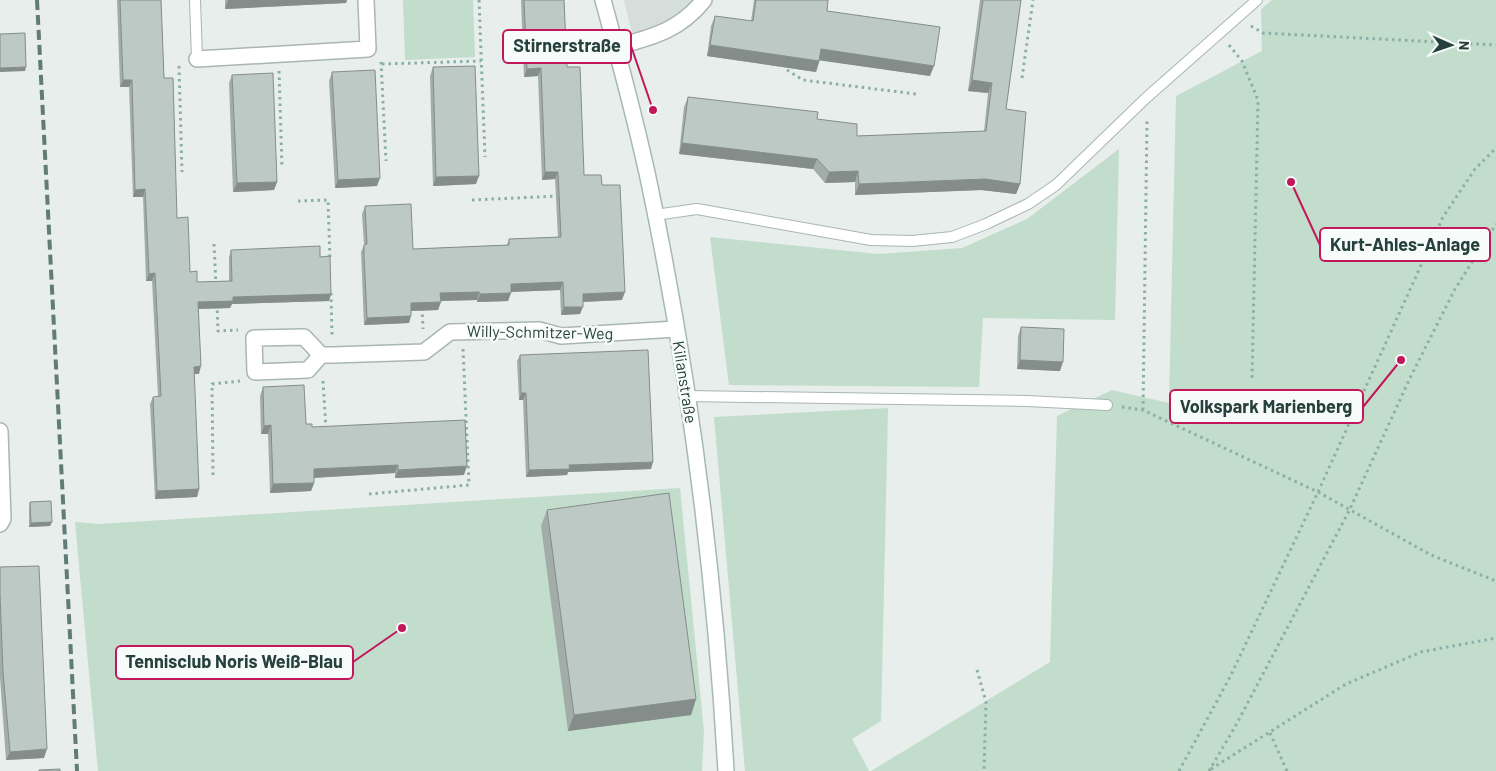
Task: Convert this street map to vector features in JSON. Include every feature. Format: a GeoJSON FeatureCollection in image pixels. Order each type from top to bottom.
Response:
{"type":"FeatureCollection","features":[{"type":"Feature","properties":{"kind":"street"},"geometry":{"type":"LineString","coordinates":[[197,59],[368,49],[366,0]]}},
{"type":"Feature","properties":{"kind":"street","name":"Kilianstraße"},"geometry":{"type":"LineString","coordinates":[[603,0],[656,214],[687,396],[710,569],[726,771]]}},
{"type":"Feature","properties":{"kind":"street"},"geometry":{"type":"LineString","coordinates":[[616,47],[668,31],[689,15],[704,0]]}},
{"type":"Feature","properties":{"kind":"street","name":"Willy-Schmitzer-Weg"},"geometry":{"type":"LineString","coordinates":[[424,352],[450,332],[540,330],[561,336],[676,329]]}},
{"type":"Feature","properties":{"kind":"street"},"geometry":{"type":"LineString","coordinates":[[327,355],[304,337],[254,338],[255,372],[308,370],[327,355],[424,352]]}},
{"type":"Feature","properties":{"kind":"street"},"geometry":{"type":"LineString","coordinates":[[0,431],[4,519],[0,524]]}},
{"type":"Feature","properties":{"kind":"lane"},"geometry":{"type":"LineString","coordinates":[[195,0],[197,59]]}},
{"type":"Feature","properties":{"kind":"lane"},"geometry":{"type":"LineString","coordinates":[[656,214],[697,209],[871,240],[912,241],[952,236],[986,224],[1028,204],[1056,185],[1146,98],[1257,0]]}},
{"type":"Feature","properties":{"kind":"lane"},"geometry":{"type":"LineString","coordinates":[[687,396],[1009,401],[1106,405]]}},
{"type":"Feature","properties":{"kind":"path"},"geometry":{"type":"LineString","coordinates":[[479,0],[484,157]]}},
{"type":"Feature","properties":{"kind":"path"},"geometry":{"type":"LineString","coordinates":[[1022,78],[1033,0]]}},
{"type":"Feature","properties":{"kind":"path"},"geometry":{"type":"LineString","coordinates":[[1237,18],[1264,34],[1496,45]]}},
{"type":"Feature","properties":{"kind":"path"},"geometry":{"type":"LineString","coordinates":[[1220,33],[1242,61],[1258,100],[1252,379]]}},
{"type":"Feature","properties":{"kind":"path"},"geometry":{"type":"LineString","coordinates":[[368,49],[382,64],[386,161]]}},
{"type":"Feature","properties":{"kind":"path"},"geometry":{"type":"LineString","coordinates":[[279,54],[282,168]]}},
{"type":"Feature","properties":{"kind":"path"},"geometry":{"type":"LineString","coordinates":[[182,172],[179,60],[197,59]]}},
{"type":"Feature","properties":{"kind":"path"},"geometry":{"type":"LineString","coordinates":[[382,64],[481,61]]}},
{"type":"Feature","properties":{"kind":"path"},"geometry":{"type":"LineString","coordinates":[[787,70],[803,80],[916,94]]}},
{"type":"Feature","properties":{"kind":"path"},"geometry":{"type":"LineString","coordinates":[[1142,410],[1146,98]]}},
{"type":"Feature","properties":{"kind":"path"},"geometry":{"type":"LineString","coordinates":[[1178,771],[1230,677],[1318,492],[1443,218],[1475,169],[1496,148]]}},
{"type":"Feature","properties":{"kind":"path"},"geometry":{"type":"LineString","coordinates":[[472,200],[568,196]]}},
{"type":"Feature","properties":{"kind":"path"},"geometry":{"type":"LineString","coordinates":[[298,201],[328,200],[330,268]]}},
{"type":"Feature","properties":{"kind":"path"},"geometry":{"type":"LineString","coordinates":[[1209,771],[1236,725],[1349,511],[1410,378],[1455,289],[1496,224]]}},
{"type":"Feature","properties":{"kind":"path"},"geometry":{"type":"LineString","coordinates":[[214,244],[216,292]]}},
{"type":"Feature","properties":{"kind":"path"},"geometry":{"type":"LineString","coordinates":[[326,439],[330,287]]}},
{"type":"Feature","properties":{"kind":"path"},"geometry":{"type":"LineString","coordinates":[[216,302],[218,330],[240,330],[254,338]]}},
{"type":"Feature","properties":{"kind":"path"},"geometry":{"type":"LineString","coordinates":[[422,302],[424,352]]}},
{"type":"Feature","properties":{"kind":"path"},"geometry":{"type":"LineString","coordinates":[[369,494],[468,485],[462,331]]}},
{"type":"Feature","properties":{"kind":"path"},"geometry":{"type":"LineString","coordinates":[[213,475],[212,384],[242,381],[255,372]]}},
{"type":"Feature","properties":{"kind":"path"},"geometry":{"type":"LineString","coordinates":[[1106,405],[1142,410],[1318,492],[1349,511],[1431,554],[1496,581]]}},
{"type":"Feature","properties":{"kind":"path"},"geometry":{"type":"LineString","coordinates":[[1209,771],[1346,684],[1421,652],[1496,638]]}},
{"type":"Feature","properties":{"kind":"path"},"geometry":{"type":"LineString","coordinates":[[977,670],[986,702],[984,771]]}},
{"type":"Feature","properties":{"kind":"path"},"geometry":{"type":"LineString","coordinates":[[1270,733],[1287,771]]}},
{"type":"Feature","properties":{"kind":"shaded area"},"geometry":{"type":"Polygon","coordinates":[[[624,0],[703,0],[699,9],[633,37],[624,0]]]}},
{"type":"Feature","properties":{"kind":"green space"},"geometry":{"type":"Polygon","coordinates":[[[403,0],[473,0],[475,57],[405,60],[403,0]]]}},
{"type":"Feature","properties":{"kind":"green space"},"geometry":{"type":"Polygon","coordinates":[[[1272,0],[1496,0],[1496,771],[871,771],[1050,662],[1057,416],[1112,390],[1169,403],[1176,96],[1262,51],[1261,9],[1272,0]]]}},
{"type":"Feature","properties":{"kind":"green space"},"geometry":{"type":"Polygon","coordinates":[[[1119,149],[1115,320],[983,318],[979,387],[729,385],[710,237],[878,254],[962,248],[1027,219],[1119,149]]]}},
{"type":"Feature","properties":{"kind":"green space"},"geometry":{"type":"Polygon","coordinates":[[[888,408],[881,721],[852,739],[869,771],[745,771],[714,417],[888,408]]]}},
{"type":"Feature","properties":{"kind":"green space"},"geometry":{"type":"Polygon","coordinates":[[[680,488],[704,732],[702,771],[98,771],[75,522],[99,524],[680,488]]]}},
{"type":"Feature","properties":{"kind":"building"},"geometry":{"type":"Polygon","coordinates":[[[120,0],[161,0],[164,78],[173,78],[177,218],[188,217],[190,272],[197,271],[197,282],[232,281],[231,250],[320,246],[320,257],[330,256],[331,294],[233,297],[233,301],[198,302],[201,366],[194,367],[199,489],[157,491],[153,397],[161,396],[155,273],[149,274],[145,189],[135,190],[132,80],[123,80],[120,0]]]}},
{"type":"Feature","properties":{"kind":"building"},"geometry":{"type":"Polygon","coordinates":[[[524,0],[564,0],[567,67],[580,67],[584,175],[601,175],[602,185],[620,185],[625,292],[583,294],[583,307],[564,307],[563,282],[511,284],[511,293],[440,293],[441,302],[411,303],[411,316],[367,318],[364,255],[364,245],[367,244],[365,206],[411,204],[413,249],[509,245],[509,239],[561,237],[558,172],[545,172],[541,68],[527,69],[524,0]]]}},
{"type":"Feature","properties":{"kind":"building"},"geometry":{"type":"Polygon","coordinates":[[[756,0],[828,0],[827,11],[940,27],[934,66],[821,49],[819,61],[710,45],[715,16],[753,21],[756,0]]]}},
{"type":"Feature","properties":{"kind":"building"},"geometry":{"type":"Polygon","coordinates":[[[983,0],[1021,0],[1006,109],[1026,112],[1020,184],[985,179],[859,184],[858,171],[829,172],[817,159],[682,143],[688,97],[818,112],[817,119],[857,124],[857,136],[986,131],[992,83],[972,80],[983,0]]]}},
{"type":"Feature","properties":{"kind":"building"},"geometry":{"type":"Polygon","coordinates":[[[25,33],[26,67],[0,68],[0,34],[25,33]]]}},
{"type":"Feature","properties":{"kind":"building"},"geometry":{"type":"Polygon","coordinates":[[[475,66],[479,176],[436,177],[433,67],[475,66]]]}},
{"type":"Feature","properties":{"kind":"building"},"geometry":{"type":"Polygon","coordinates":[[[375,70],[380,178],[338,180],[332,72],[375,70]]]}},
{"type":"Feature","properties":{"kind":"building"},"geometry":{"type":"Polygon","coordinates":[[[273,73],[277,182],[237,183],[232,75],[273,73]]]}},
{"type":"Feature","properties":{"kind":"building"},"geometry":{"type":"Polygon","coordinates":[[[1021,327],[1064,329],[1063,362],[1020,360],[1021,327]]]}},
{"type":"Feature","properties":{"kind":"building"},"geometry":{"type":"Polygon","coordinates":[[[648,350],[653,462],[569,465],[570,469],[529,470],[526,393],[521,393],[520,355],[648,350]]]}},
{"type":"Feature","properties":{"kind":"building"},"geometry":{"type":"Polygon","coordinates":[[[304,385],[306,424],[312,424],[312,427],[465,420],[467,466],[398,470],[398,465],[314,469],[314,483],[273,484],[271,425],[264,426],[263,387],[304,385]]]}},
{"type":"Feature","properties":{"kind":"building"},"geometry":{"type":"Polygon","coordinates":[[[669,493],[696,699],[574,715],[547,510],[669,493]]]}},
{"type":"Feature","properties":{"kind":"building"},"geometry":{"type":"Polygon","coordinates":[[[51,501],[52,522],[31,523],[30,502],[51,501]]]}},
{"type":"Feature","properties":{"kind":"building"},"geometry":{"type":"Polygon","coordinates":[[[39,566],[47,749],[10,752],[3,672],[0,567],[39,566]]]}},
{"type":"Feature","properties":{"kind":"building"},"geometry":{"type":"Polygon","coordinates":[[[60,769],[60,771],[39,771],[39,770],[60,769]]]}},
{"type":"Feature","properties":{"kind":"railway"},"geometry":{"type":"LineString","coordinates":[[37,0],[77,771]]}},
{"type":"Feature","properties":{"kind":"place","name":"Stirnerstraße"},"geometry":{"type":"Point","coordinates":[653,110]}},
{"type":"Feature","properties":{"kind":"place","name":"Kurt-Ahles-Anlage"},"geometry":{"type":"Point","coordinates":[1291,182]}},
{"type":"Feature","properties":{"kind":"place","name":"Volkspark Marienberg"},"geometry":{"type":"Point","coordinates":[1401,360]}},
{"type":"Feature","properties":{"kind":"place","name":"Tennisclub Noris Weiß-Blau"},"geometry":{"type":"Point","coordinates":[402,628]}}]}
